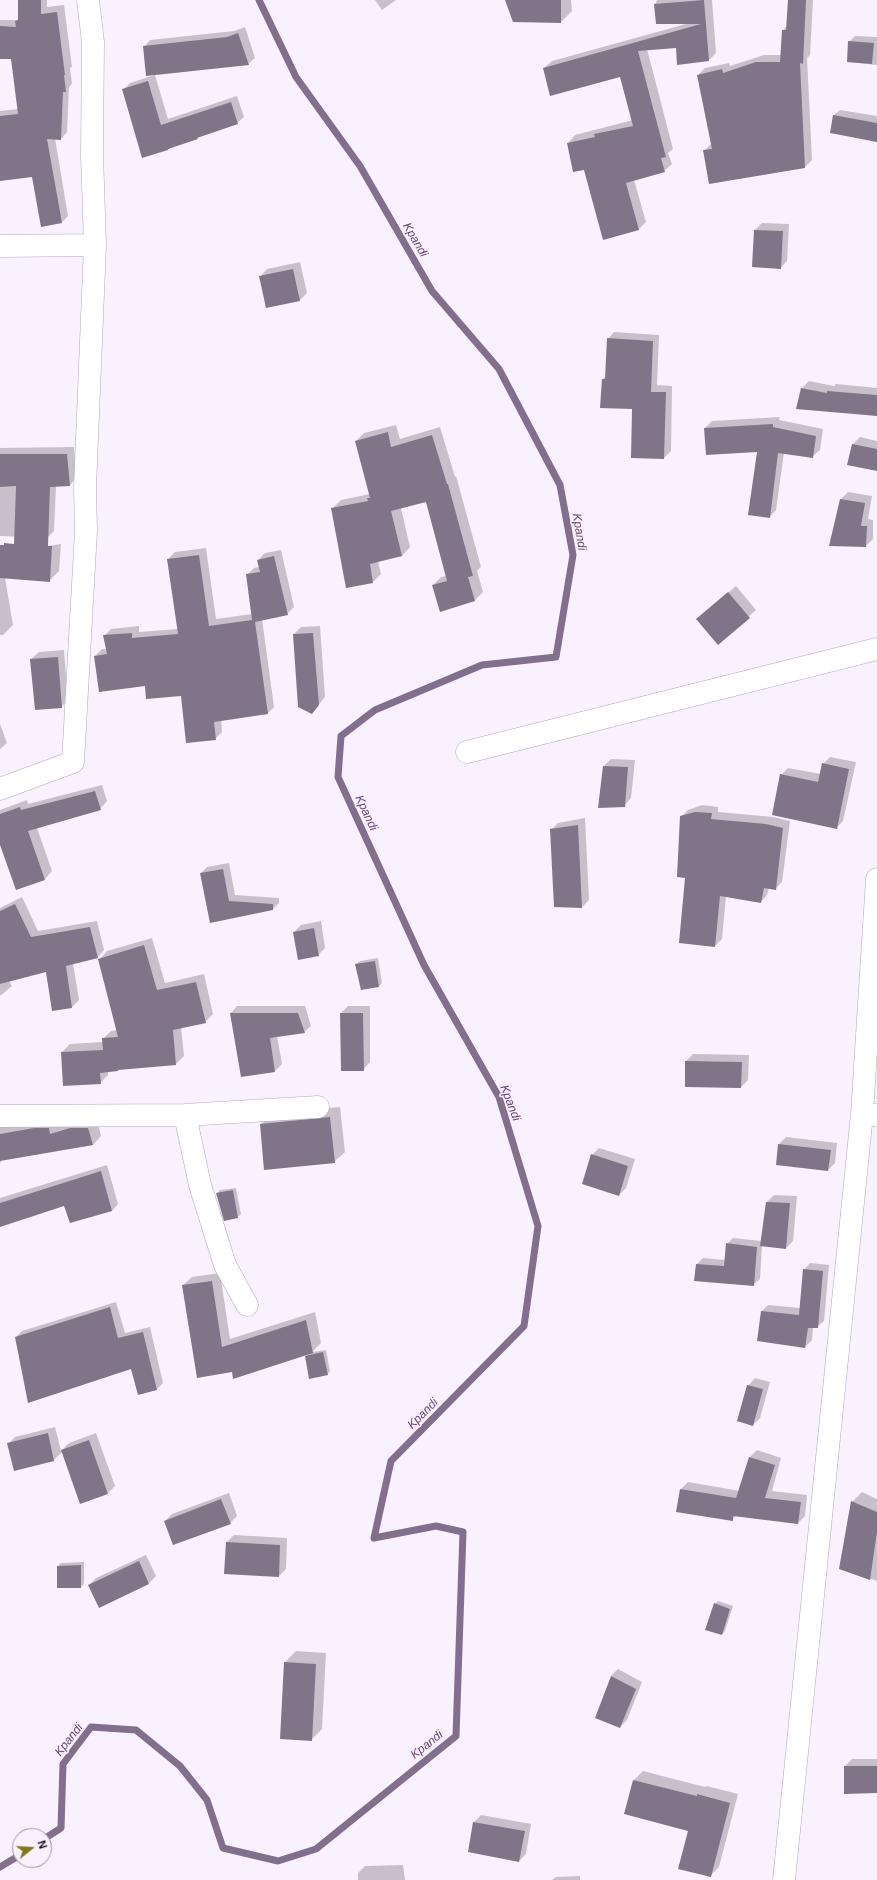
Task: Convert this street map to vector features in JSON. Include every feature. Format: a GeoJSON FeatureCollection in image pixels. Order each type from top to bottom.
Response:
{"type":"FeatureCollection","features":[{"type":"Feature","properties":{"kind":"street"},"geometry":{"type":"LineString","coordinates":[[0,789],[73,762],[86,531],[85,487],[95,245],[92,154],[92,42],[88,0]]}},
{"type":"Feature","properties":{"kind":"street"},"geometry":{"type":"LineString","coordinates":[[0,246],[95,245]]}},
{"type":"Feature","properties":{"kind":"street"},"geometry":{"type":"LineString","coordinates":[[467,752],[877,649]]}},
{"type":"Feature","properties":{"kind":"street"},"geometry":{"type":"LineString","coordinates":[[784,1880],[869,1115],[877,879]]}},
{"type":"Feature","properties":{"kind":"street"},"geometry":{"type":"LineString","coordinates":[[0,1116],[185,1115],[318,1107]]}},
{"type":"Feature","properties":{"kind":"street"},"geometry":{"type":"LineString","coordinates":[[185,1115],[200,1185],[225,1265],[247,1304]]}},
{"type":"Feature","properties":{"kind":"building"},"geometry":{"type":"Polygon","coordinates":[[[18,0],[41,0],[41,14],[57,12],[65,75],[66,92],[63,92],[61,140],[47,139],[62,223],[41,227],[32,177],[0,181],[0,116],[18,114],[11,59],[0,59],[0,26],[16,27],[15,21],[18,20],[18,0]]]}},
{"type":"Feature","properties":{"kind":"building"},"geometry":{"type":"Polygon","coordinates":[[[505,0],[561,0],[561,23],[513,22],[505,0]]]}},
{"type":"Feature","properties":{"kind":"building"},"geometry":{"type":"Polygon","coordinates":[[[704,0],[709,61],[677,65],[676,48],[638,51],[666,157],[661,158],[665,172],[626,183],[639,230],[603,240],[584,170],[573,172],[567,143],[595,137],[594,134],[633,126],[620,77],[550,96],[543,68],[701,24],[656,24],[654,4],[704,0]]]}},
{"type":"Feature","properties":{"kind":"building"},"geometry":{"type":"Polygon","coordinates":[[[788,0],[806,0],[803,64],[800,63],[805,168],[709,184],[703,150],[712,149],[697,75],[722,69],[723,73],[756,62],[780,62],[782,30],[786,30],[788,0]]]}},
{"type":"Feature","properties":{"kind":"building"},"geometry":{"type":"Polygon","coordinates":[[[238,33],[249,65],[146,76],[143,46],[227,37],[238,33]]]}},
{"type":"Feature","properties":{"kind":"building"},"geometry":{"type":"Polygon","coordinates":[[[848,41],[874,43],[872,64],[847,62],[848,41]]]}},
{"type":"Feature","properties":{"kind":"building"},"geometry":{"type":"Polygon","coordinates":[[[148,81],[161,125],[231,102],[238,124],[142,158],[122,89],[148,81]]]}},
{"type":"Feature","properties":{"kind":"building"},"geometry":{"type":"Polygon","coordinates":[[[833,115],[877,123],[877,142],[830,133],[833,115]]]}},
{"type":"Feature","properties":{"kind":"building"},"geometry":{"type":"Polygon","coordinates":[[[754,230],[783,231],[781,269],[752,267],[754,230]]]}},
{"type":"Feature","properties":{"kind":"building"},"geometry":{"type":"Polygon","coordinates":[[[293,269],[300,301],[266,308],[259,276],[293,269]]]}},
{"type":"Feature","properties":{"kind":"building"},"geometry":{"type":"Polygon","coordinates":[[[607,338],[653,341],[651,392],[666,392],[664,459],[631,458],[632,409],[600,408],[602,379],[605,379],[607,338]]]}},
{"type":"Feature","properties":{"kind":"building"},"geometry":{"type":"Polygon","coordinates":[[[801,388],[827,393],[827,391],[877,395],[877,416],[796,409],[801,388]]]}},
{"type":"Feature","properties":{"kind":"building"},"geometry":{"type":"Polygon","coordinates":[[[773,424],[773,427],[816,436],[813,458],[778,453],[770,518],[748,515],[757,452],[706,455],[704,428],[773,424]]]}},
{"type":"Feature","properties":{"kind":"building"},"geometry":{"type":"Polygon","coordinates":[[[388,432],[391,447],[432,435],[448,484],[473,576],[468,577],[475,601],[440,612],[432,585],[447,581],[426,502],[391,511],[402,556],[370,564],[373,583],[346,588],[331,508],[368,501],[367,498],[370,498],[355,441],[388,432]]]}},
{"type":"Feature","properties":{"kind":"building"},"geometry":{"type":"Polygon","coordinates":[[[852,444],[877,449],[877,471],[847,465],[852,444]]]}},
{"type":"Feature","properties":{"kind":"building"},"geometry":{"type":"Polygon","coordinates":[[[0,454],[67,454],[70,486],[50,487],[48,546],[52,546],[50,582],[0,578],[0,545],[4,545],[4,543],[14,544],[16,486],[0,487],[0,454]]]}},
{"type":"Feature","properties":{"kind":"building"},"geometry":{"type":"Polygon","coordinates":[[[840,499],[865,503],[861,526],[867,526],[866,547],[829,546],[840,499]]]}},
{"type":"Feature","properties":{"kind":"building"},"geometry":{"type":"Polygon","coordinates":[[[199,555],[209,626],[252,620],[246,574],[260,572],[257,560],[274,556],[288,615],[255,622],[268,714],[214,722],[216,740],[186,743],[181,696],[146,699],[145,686],[99,692],[94,656],[107,654],[103,635],[132,633],[132,638],[178,634],[167,559],[199,555]]]}},
{"type":"Feature","properties":{"kind":"building"},"geometry":{"type":"Polygon","coordinates":[[[728,592],[750,618],[718,645],[696,619],[728,592]]]}},
{"type":"Feature","properties":{"kind":"building"},"geometry":{"type":"Polygon","coordinates":[[[313,633],[319,705],[312,714],[298,707],[293,634],[313,633]]]}},
{"type":"Feature","properties":{"kind":"building"},"geometry":{"type":"Polygon","coordinates":[[[58,657],[62,708],[35,710],[30,659],[58,657]]]}},
{"type":"Feature","properties":{"kind":"building"},"geometry":{"type":"Polygon","coordinates":[[[822,763],[849,769],[837,829],[772,815],[780,774],[818,782],[822,763]]]}},
{"type":"Feature","properties":{"kind":"building"},"geometry":{"type":"Polygon","coordinates":[[[603,766],[628,767],[625,807],[598,808],[603,766]]]}},
{"type":"Feature","properties":{"kind":"building"},"geometry":{"type":"Polygon","coordinates":[[[95,791],[101,810],[28,831],[45,880],[16,890],[0,845],[0,814],[20,807],[21,810],[95,791]]]}},
{"type":"Feature","properties":{"kind":"building"},"geometry":{"type":"Polygon","coordinates":[[[695,812],[712,813],[711,819],[766,824],[783,828],[776,890],[764,888],[761,903],[720,896],[715,947],[679,943],[685,878],[677,877],[680,816],[695,812]]]}},
{"type":"Feature","properties":{"kind":"building"},"geometry":{"type":"Polygon","coordinates":[[[578,825],[582,908],[554,907],[550,829],[578,825]]]}},
{"type":"Feature","properties":{"kind":"building"},"geometry":{"type":"Polygon","coordinates":[[[223,869],[229,901],[273,904],[273,910],[210,923],[200,873],[223,869]]]}},
{"type":"Feature","properties":{"kind":"building"},"geometry":{"type":"Polygon","coordinates":[[[15,904],[31,937],[90,927],[98,958],[66,966],[72,1008],[52,1011],[46,972],[0,984],[0,911],[15,904]]]}},
{"type":"Feature","properties":{"kind":"building"},"geometry":{"type":"Polygon","coordinates":[[[314,928],[319,956],[298,960],[293,932],[314,928]]]}},
{"type":"Feature","properties":{"kind":"building"},"geometry":{"type":"Polygon","coordinates":[[[144,945],[157,990],[196,982],[206,1023],[173,1030],[176,1065],[100,1073],[101,1084],[63,1086],[61,1052],[103,1050],[102,1038],[118,1037],[98,959],[144,945]]]}},
{"type":"Feature","properties":{"kind":"building"},"geometry":{"type":"Polygon","coordinates":[[[375,961],[379,987],[361,990],[355,964],[375,961]]]}},
{"type":"Feature","properties":{"kind":"building"},"geometry":{"type":"Polygon","coordinates":[[[230,1013],[298,1013],[305,1033],[270,1038],[275,1072],[241,1077],[230,1013]]]}},
{"type":"Feature","properties":{"kind":"building"},"geometry":{"type":"Polygon","coordinates":[[[340,1013],[363,1013],[364,1071],[341,1071],[340,1013]]]}},
{"type":"Feature","properties":{"kind":"building"},"geometry":{"type":"Polygon","coordinates":[[[685,1061],[742,1062],[741,1088],[685,1087],[685,1061]]]}},
{"type":"Feature","properties":{"kind":"building"},"geometry":{"type":"Polygon","coordinates":[[[330,1117],[335,1163],[264,1170],[260,1124],[330,1117]]]}},
{"type":"Feature","properties":{"kind":"building"},"geometry":{"type":"Polygon","coordinates":[[[34,1128],[49,1128],[50,1134],[70,1128],[88,1128],[93,1145],[0,1161],[0,1134],[34,1128]]]}},
{"type":"Feature","properties":{"kind":"building"},"geometry":{"type":"Polygon","coordinates":[[[778,1144],[831,1150],[828,1171],[776,1165],[778,1144]]]}},
{"type":"Feature","properties":{"kind":"building"},"geometry":{"type":"Polygon","coordinates":[[[591,1154],[628,1166],[619,1196],[582,1184],[591,1154]]]}},
{"type":"Feature","properties":{"kind":"building"},"geometry":{"type":"Polygon","coordinates":[[[101,1171],[112,1211],[70,1223],[64,1206],[0,1227],[0,1203],[101,1171]]]}},
{"type":"Feature","properties":{"kind":"building"},"geometry":{"type":"Polygon","coordinates":[[[233,1190],[238,1218],[224,1221],[216,1193],[233,1190]]]}},
{"type":"Feature","properties":{"kind":"building"},"geometry":{"type":"Polygon","coordinates":[[[766,1202],[790,1203],[786,1249],[760,1246],[766,1202]]]}},
{"type":"Feature","properties":{"kind":"building"},"geometry":{"type":"Polygon","coordinates":[[[726,1243],[757,1247],[754,1286],[694,1281],[696,1264],[724,1266],[726,1243]]]}},
{"type":"Feature","properties":{"kind":"building"},"geometry":{"type":"Polygon","coordinates":[[[803,1269],[823,1271],[818,1328],[808,1328],[805,1348],[757,1341],[761,1311],[799,1315],[803,1269]]]}},
{"type":"Feature","properties":{"kind":"building"},"geometry":{"type":"Polygon","coordinates":[[[212,1281],[222,1347],[306,1320],[313,1353],[233,1379],[232,1372],[197,1378],[182,1285],[212,1281]]]}},
{"type":"Feature","properties":{"kind":"building"},"geometry":{"type":"Polygon","coordinates":[[[110,1307],[118,1338],[143,1332],[157,1390],[138,1395],[131,1369],[28,1403],[15,1337],[110,1307]]]}},
{"type":"Feature","properties":{"kind":"building"},"geometry":{"type":"Polygon","coordinates":[[[323,1352],[328,1375],[309,1379],[305,1356],[323,1352]]]}},
{"type":"Feature","properties":{"kind":"building"},"geometry":{"type":"Polygon","coordinates":[[[747,1385],[763,1389],[753,1426],[737,1421],[747,1385]]]}},
{"type":"Feature","properties":{"kind":"building"},"geometry":{"type":"Polygon","coordinates":[[[48,1433],[54,1461],[14,1471],[7,1443],[48,1433]]]}},
{"type":"Feature","properties":{"kind":"building"},"geometry":{"type":"Polygon","coordinates":[[[89,1440],[108,1494],[80,1504],[61,1450],[89,1440]]]}},
{"type":"Feature","properties":{"kind":"building"},"geometry":{"type":"Polygon","coordinates":[[[749,1457],[775,1465],[765,1498],[801,1502],[798,1524],[733,1516],[733,1521],[676,1512],[680,1489],[736,1498],[749,1457]]]}},
{"type":"Feature","properties":{"kind":"building"},"geometry":{"type":"Polygon","coordinates":[[[221,1499],[231,1524],[173,1545],[164,1521],[221,1499]]]}},
{"type":"Feature","properties":{"kind":"building"},"geometry":{"type":"Polygon","coordinates":[[[851,1501],[877,1512],[877,1532],[870,1580],[839,1569],[851,1501]]]}},
{"type":"Feature","properties":{"kind":"building"},"geometry":{"type":"Polygon","coordinates":[[[226,1542],[280,1545],[279,1577],[224,1574],[226,1542]]]}},
{"type":"Feature","properties":{"kind":"building"},"geometry":{"type":"Polygon","coordinates":[[[139,1561],[149,1584],[99,1608],[88,1585],[139,1561]]]}},
{"type":"Feature","properties":{"kind":"building"},"geometry":{"type":"Polygon","coordinates":[[[81,1565],[81,1588],[57,1588],[57,1566],[81,1565]]]}},
{"type":"Feature","properties":{"kind":"building"},"geometry":{"type":"Polygon","coordinates":[[[714,1603],[730,1609],[722,1635],[705,1630],[714,1603]]]}},
{"type":"Feature","properties":{"kind":"building"},"geometry":{"type":"Polygon","coordinates":[[[284,1662],[316,1664],[312,1741],[280,1739],[284,1662]]]}},
{"type":"Feature","properties":{"kind":"building"},"geometry":{"type":"Polygon","coordinates":[[[611,1676],[636,1689],[620,1728],[595,1718],[611,1676]]]}},
{"type":"Feature","properties":{"kind":"building"},"geometry":{"type":"Polygon","coordinates":[[[844,1766],[877,1766],[877,1793],[844,1794],[844,1766]]]}},
{"type":"Feature","properties":{"kind":"building"},"geometry":{"type":"Polygon","coordinates":[[[633,1780],[730,1803],[711,1877],[678,1869],[688,1831],[624,1814],[633,1780]]]}},
{"type":"Feature","properties":{"kind":"building"},"geometry":{"type":"Polygon","coordinates":[[[473,1822],[525,1831],[519,1862],[468,1852],[473,1822]]]}},
{"type":"Feature","properties":{"kind":"waterway","name":"Kpandi"},"geometry":{"type":"LineString","coordinates":[[52,1834],[61,1828],[63,1764],[91,1727],[136,1730],[180,1766],[207,1800],[223,1848],[278,1861],[316,1849],[456,1736],[463,1532],[436,1526],[374,1538],[391,1461],[524,1326],[538,1226],[499,1097],[424,965],[338,777],[341,736],[375,710],[482,665],[556,657],[573,555],[560,485],[499,369],[432,291],[360,166],[296,77],[259,0]]}},
{"type":"Feature","properties":{"kind":"waterway","name":"Kpandi"},"geometry":{"type":"LineString","coordinates":[[0,1867],[12,1860]]}}]}
